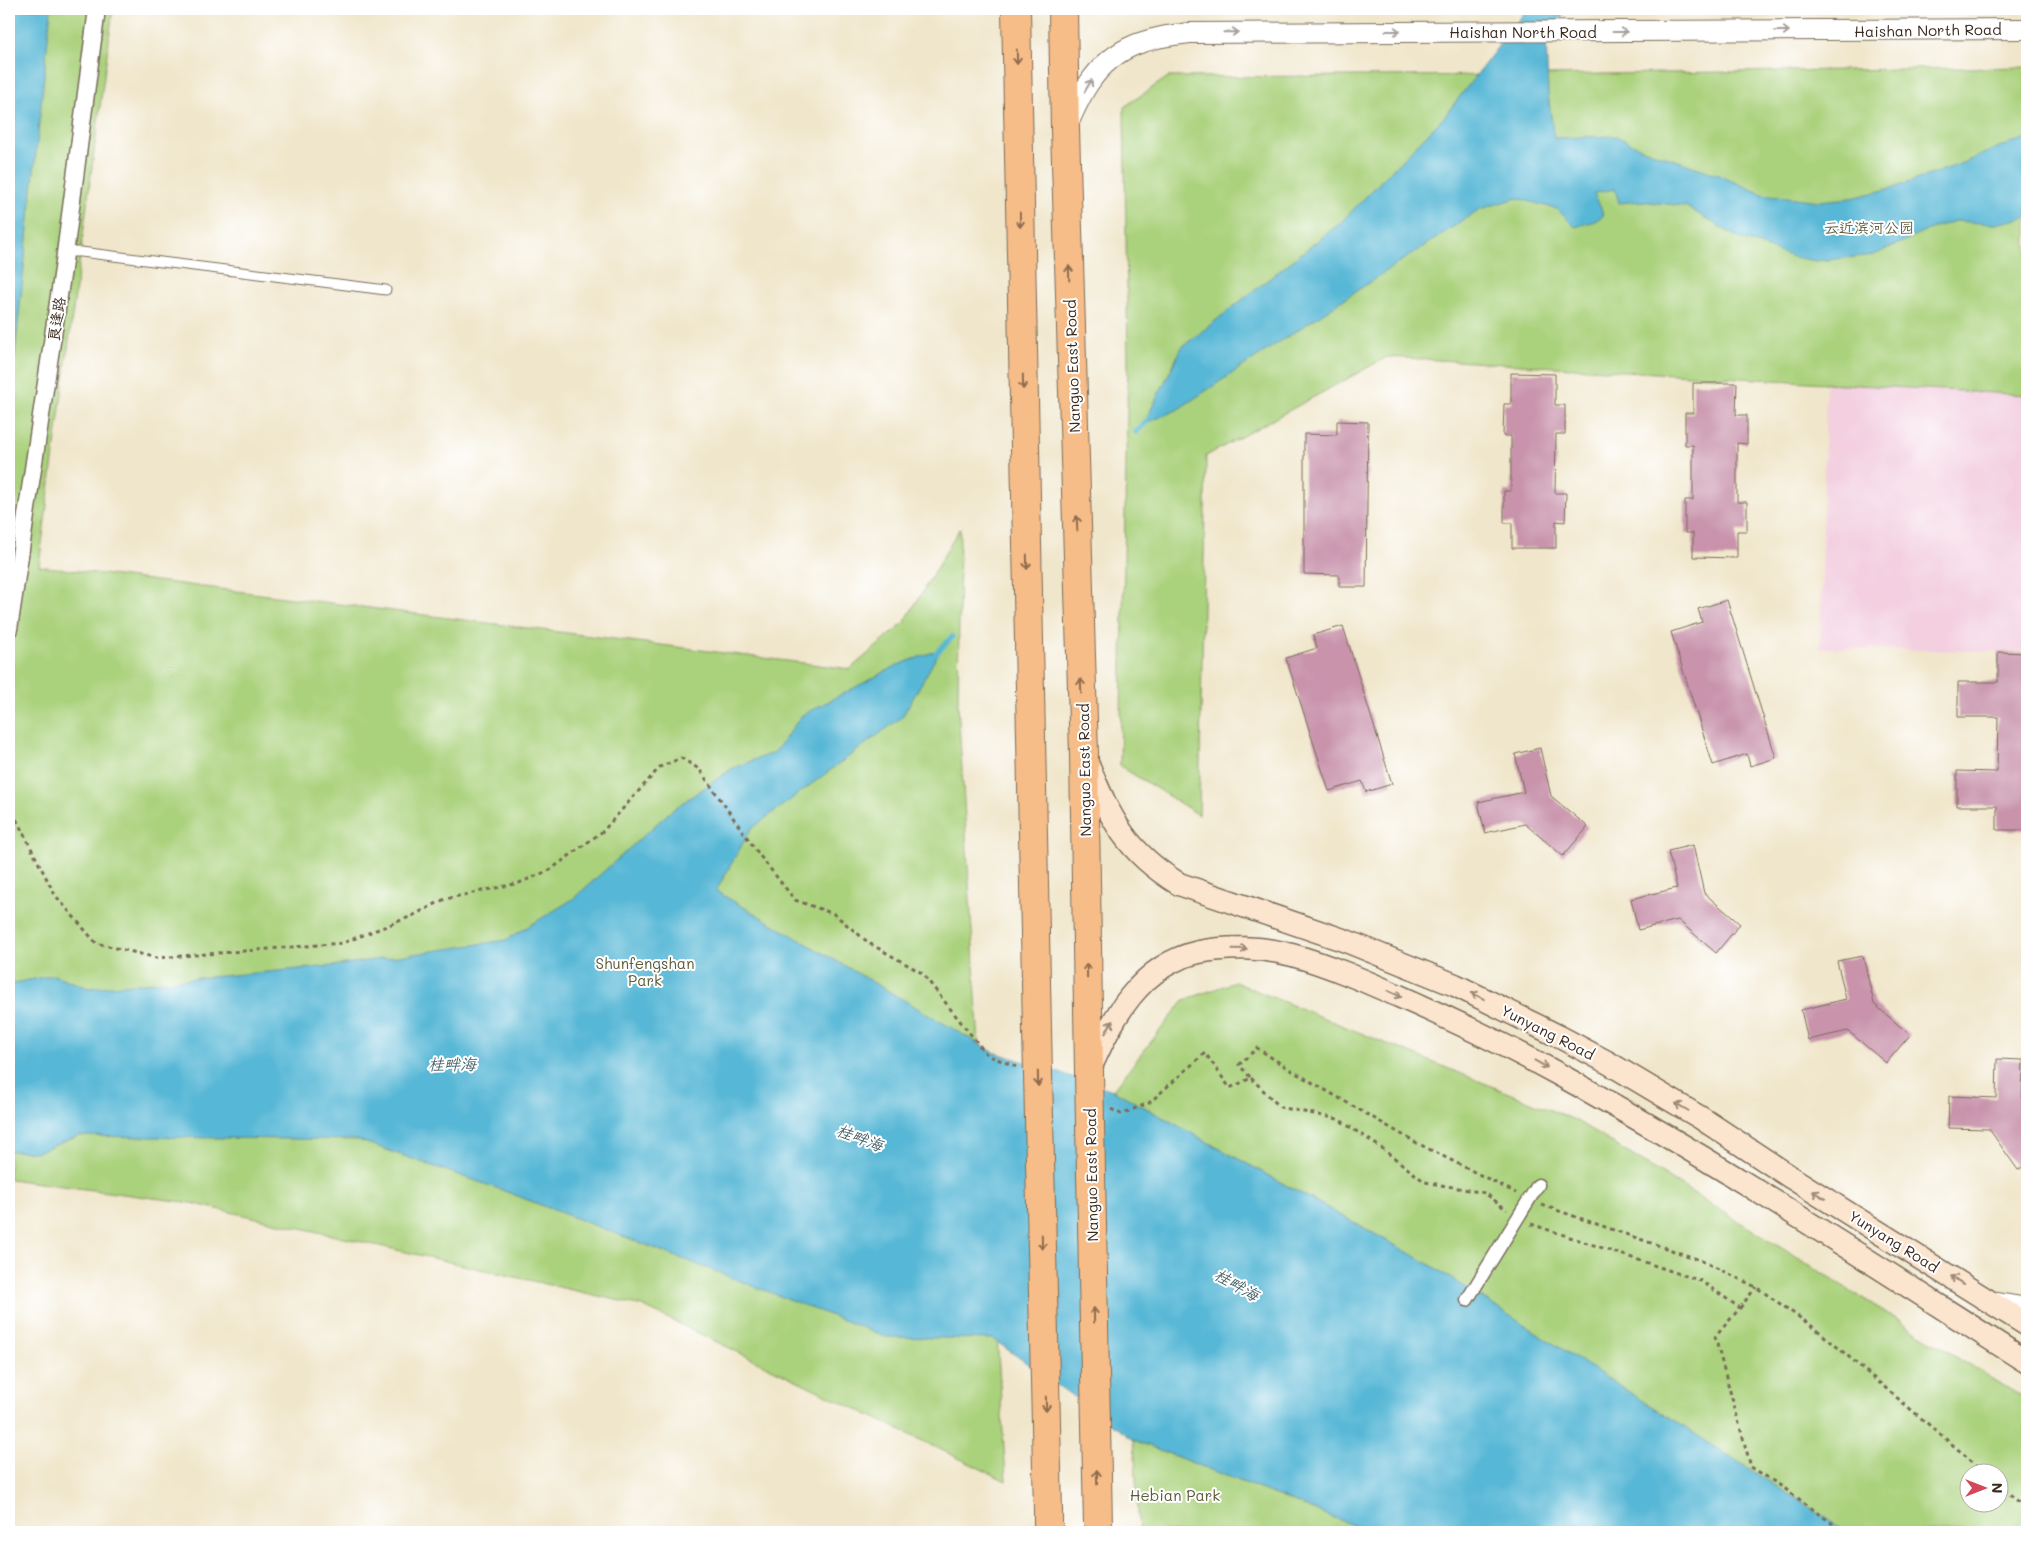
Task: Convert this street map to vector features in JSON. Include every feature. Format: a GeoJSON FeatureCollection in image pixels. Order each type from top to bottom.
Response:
{"type":"FeatureCollection","features":[{"type":"Feature","properties":{"kind":"highway"},"geometry":{"type":"LineString","coordinates":[[1016,9],[1048,1522]]}},
{"type":"Feature","properties":{"kind":"highway","name":"Nanguo East Road"},"geometry":{"type":"LineString","coordinates":[[1063,9],[1084,754],[1098,1529]]}},
{"type":"Feature","properties":{"kind":"main road","name":"Yunyang Road"},"geometry":{"type":"LineString","coordinates":[[1084,754],[1101,797],[1119,830],[1140,856],[1158,871],[1186,887],[1346,941],[1455,985],[1607,1062],[1701,1118],[1792,1178],[2027,1325]]}},
{"type":"Feature","properties":{"kind":"main road","name":"Yunyang Road"},"geometry":{"type":"LineString","coordinates":[[1089,1072],[1106,1031],[1119,1010],[1137,988],[1169,963],[1198,952],[1227,948],[1261,949],[1290,954],[1320,964],[1467,1026],[1605,1100],[1692,1151],[2027,1362]]}},
{"type":"Feature","properties":{"kind":"main road"},"geometry":{"type":"LineString","coordinates":[[1455,985],[1432,985],[1428,994],[1467,1026]]}},
{"type":"Feature","properties":{"kind":"street","name":"良逢路"},"geometry":{"type":"LineString","coordinates":[[9,629],[66,252],[97,9]]}},
{"type":"Feature","properties":{"kind":"street","name":"Haishan North Road"},"geometry":{"type":"LineString","coordinates":[[1065,130],[1088,83],[1103,65],[1127,47],[1158,36],[1190,33],[1290,31],[2023,31]]}},
{"type":"Feature","properties":{"kind":"street"},"geometry":{"type":"LineString","coordinates":[[1467,1300],[1538,1185]]}},
{"type":"Feature","properties":{"kind":"street"},"geometry":{"type":"LineString","coordinates":[[1991,1302],[2027,1308]]}},
{"type":"Feature","properties":{"kind":"lane"},"geometry":{"type":"LineString","coordinates":[[66,252],[90,253],[386,290]]}},
{"type":"Feature","properties":{"kind":"path"},"geometry":{"type":"LineString","coordinates":[[9,805],[55,895],[96,942],[157,958],[342,942],[412,916],[445,899],[519,883],[550,870],[602,831],[660,767],[681,758],[699,769],[760,856],[796,900],[834,914],[854,931]]}},
{"type":"Feature","properties":{"kind":"path"},"geometry":{"type":"LineString","coordinates":[[1257,1048],[1289,1069],[1415,1142],[1499,1183],[1528,1200],[1700,1260],[1756,1287],[1816,1329],[1974,1464]]}},
{"type":"Feature","properties":{"kind":"path"},"geometry":{"type":"LineString","coordinates":[[1250,1078],[1280,1107],[1338,1119],[1383,1149],[1425,1182],[1485,1192],[1517,1218],[1555,1233],[1701,1281],[1740,1308]]}},
{"type":"Feature","properties":{"kind":"path"},"geometry":{"type":"LineString","coordinates":[[1756,1287],[1715,1337],[1751,1467],[1784,1488],[1844,1532]]}},
{"type":"Feature","properties":{"kind":"path"},"geometry":{"type":"LineString","coordinates":[[2008,1493],[2027,1509]]}},
{"type":"Feature","properties":{"kind":"shaded area"},"geometry":{"type":"Polygon","coordinates":[[[1826,383],[2027,395],[2027,652],[1820,648],[1826,383]]]}},
{"type":"Feature","properties":{"kind":"green space","name":"Shunfengshan Park"},"geometry":{"type":"Polygon","coordinates":[[[9,9],[113,9],[39,566],[850,669],[904,623],[960,528],[958,705],[1006,1481],[642,1306],[191,1203],[9,1179],[9,9]]]}},
{"type":"Feature","properties":{"kind":"green space","name":"云近滨河公园"},"geometry":{"type":"Polygon","coordinates":[[[2027,67],[2027,395],[1387,357],[1206,456],[1199,815],[1120,766],[1128,362],[1124,107],[1168,77],[1543,75],[2027,67]]]}},
{"type":"Feature","properties":{"kind":"green space"},"geometry":{"type":"Polygon","coordinates":[[[1235,982],[1575,1120],[2027,1400],[2027,1532],[1828,1532],[1429,1264],[1113,1090],[1184,1000],[1235,982]]]}},
{"type":"Feature","properties":{"kind":"green space","name":"Hebian Park"},"geometry":{"type":"Polygon","coordinates":[[[1134,1440],[1371,1532],[1139,1532],[1134,1440]]]}},
{"type":"Feature","properties":{"kind":"water"},"geometry":{"type":"Polygon","coordinates":[[[11,9],[51,9],[15,353],[9,385],[9,28],[11,9]]]}},
{"type":"Feature","properties":{"kind":"water"},"geometry":{"type":"Polygon","coordinates":[[[1527,9],[1567,9],[1546,38],[1548,94],[1554,138],[1616,136],[1643,149],[1716,174],[1762,194],[1819,201],[1852,198],[1896,187],[1960,164],[1999,147],[2027,139],[2027,217],[1995,224],[1956,221],[1935,227],[1874,255],[1816,261],[1793,257],[1739,238],[1685,206],[1641,201],[1619,203],[1615,189],[1594,193],[1604,215],[1595,221],[1575,227],[1557,209],[1517,198],[1480,209],[1177,410],[1144,424],[1182,347],[1339,224],[1444,117],[1527,9]]]}},
{"type":"Feature","properties":{"kind":"water","name":"桂畔海"},"geometry":{"type":"Polygon","coordinates":[[[941,649],[902,717],[751,829],[716,891],[993,1052],[1113,1090],[1429,1264],[1848,1532],[1371,1532],[1134,1440],[993,1339],[887,1337],[499,1189],[358,1140],[79,1136],[37,1152],[9,1151],[9,984],[54,975],[88,988],[333,966],[506,940],[573,899],[672,810],[733,768],[775,752],[802,715],[898,665],[941,649]]]}},
{"type":"Feature","properties":{"kind":"building"},"geometry":{"type":"Polygon","coordinates":[[[1511,373],[1555,374],[1555,405],[1565,405],[1565,434],[1556,434],[1555,493],[1566,493],[1565,522],[1556,521],[1556,548],[1512,548],[1512,523],[1504,523],[1504,491],[1511,491],[1511,436],[1503,436],[1504,404],[1511,404],[1511,373]]]}},
{"type":"Feature","properties":{"kind":"building"},"geometry":{"type":"Polygon","coordinates":[[[1693,383],[1737,383],[1736,415],[1747,415],[1747,444],[1737,443],[1737,502],[1747,502],[1747,531],[1737,531],[1737,558],[1693,557],[1693,533],[1685,533],[1685,500],[1693,500],[1693,445],[1685,445],[1685,413],[1693,413],[1693,383]]]}},
{"type":"Feature","properties":{"kind":"building"},"geometry":{"type":"Polygon","coordinates":[[[1337,421],[1368,422],[1366,587],[1339,587],[1339,575],[1304,574],[1304,434],[1337,435],[1337,421]]]}},
{"type":"Feature","properties":{"kind":"building"},"geometry":{"type":"Polygon","coordinates":[[[1727,600],[1776,758],[1750,766],[1747,754],[1713,765],[1671,632],[1702,622],[1698,609],[1727,600]]]}},
{"type":"Feature","properties":{"kind":"building"},"geometry":{"type":"Polygon","coordinates":[[[1343,626],[1392,784],[1366,792],[1362,781],[1329,791],[1286,658],[1317,648],[1313,635],[1343,626]]]}},
{"type":"Feature","properties":{"kind":"building"},"geometry":{"type":"Polygon","coordinates":[[[1998,652],[2027,653],[2027,830],[1997,830],[1997,806],[1957,806],[1957,771],[1997,772],[1998,717],[1958,717],[1958,682],[1998,682],[1998,652]]]}},
{"type":"Feature","properties":{"kind":"building"},"geometry":{"type":"Polygon","coordinates":[[[1540,748],[1551,796],[1588,827],[1563,856],[1525,824],[1485,833],[1478,802],[1524,792],[1515,754],[1540,748]]]}},
{"type":"Feature","properties":{"kind":"building"},"geometry":{"type":"Polygon","coordinates":[[[1693,845],[1704,893],[1740,924],[1716,953],[1678,920],[1638,930],[1631,899],[1677,888],[1668,851],[1693,845]]]}},
{"type":"Feature","properties":{"kind":"building"},"geometry":{"type":"Polygon","coordinates":[[[1863,956],[1874,1004],[1910,1035],[1886,1063],[1848,1031],[1808,1040],[1801,1010],[1846,999],[1837,961],[1863,956]]]}},
{"type":"Feature","properties":{"kind":"building"},"geometry":{"type":"Polygon","coordinates":[[[1997,1059],[2023,1060],[2022,1110],[2027,1118],[2027,1164],[2018,1170],[1989,1129],[1948,1128],[1949,1096],[1996,1098],[1997,1059]]]}},
{"type":"Feature","properties":{"kind":"waterway"},"geometry":{"type":"LineString","coordinates":[[1136,432],[1149,419]]}},
{"type":"Feature","properties":{"kind":"waterway"},"geometry":{"type":"LineString","coordinates":[[936,653],[952,637]]}}]}
